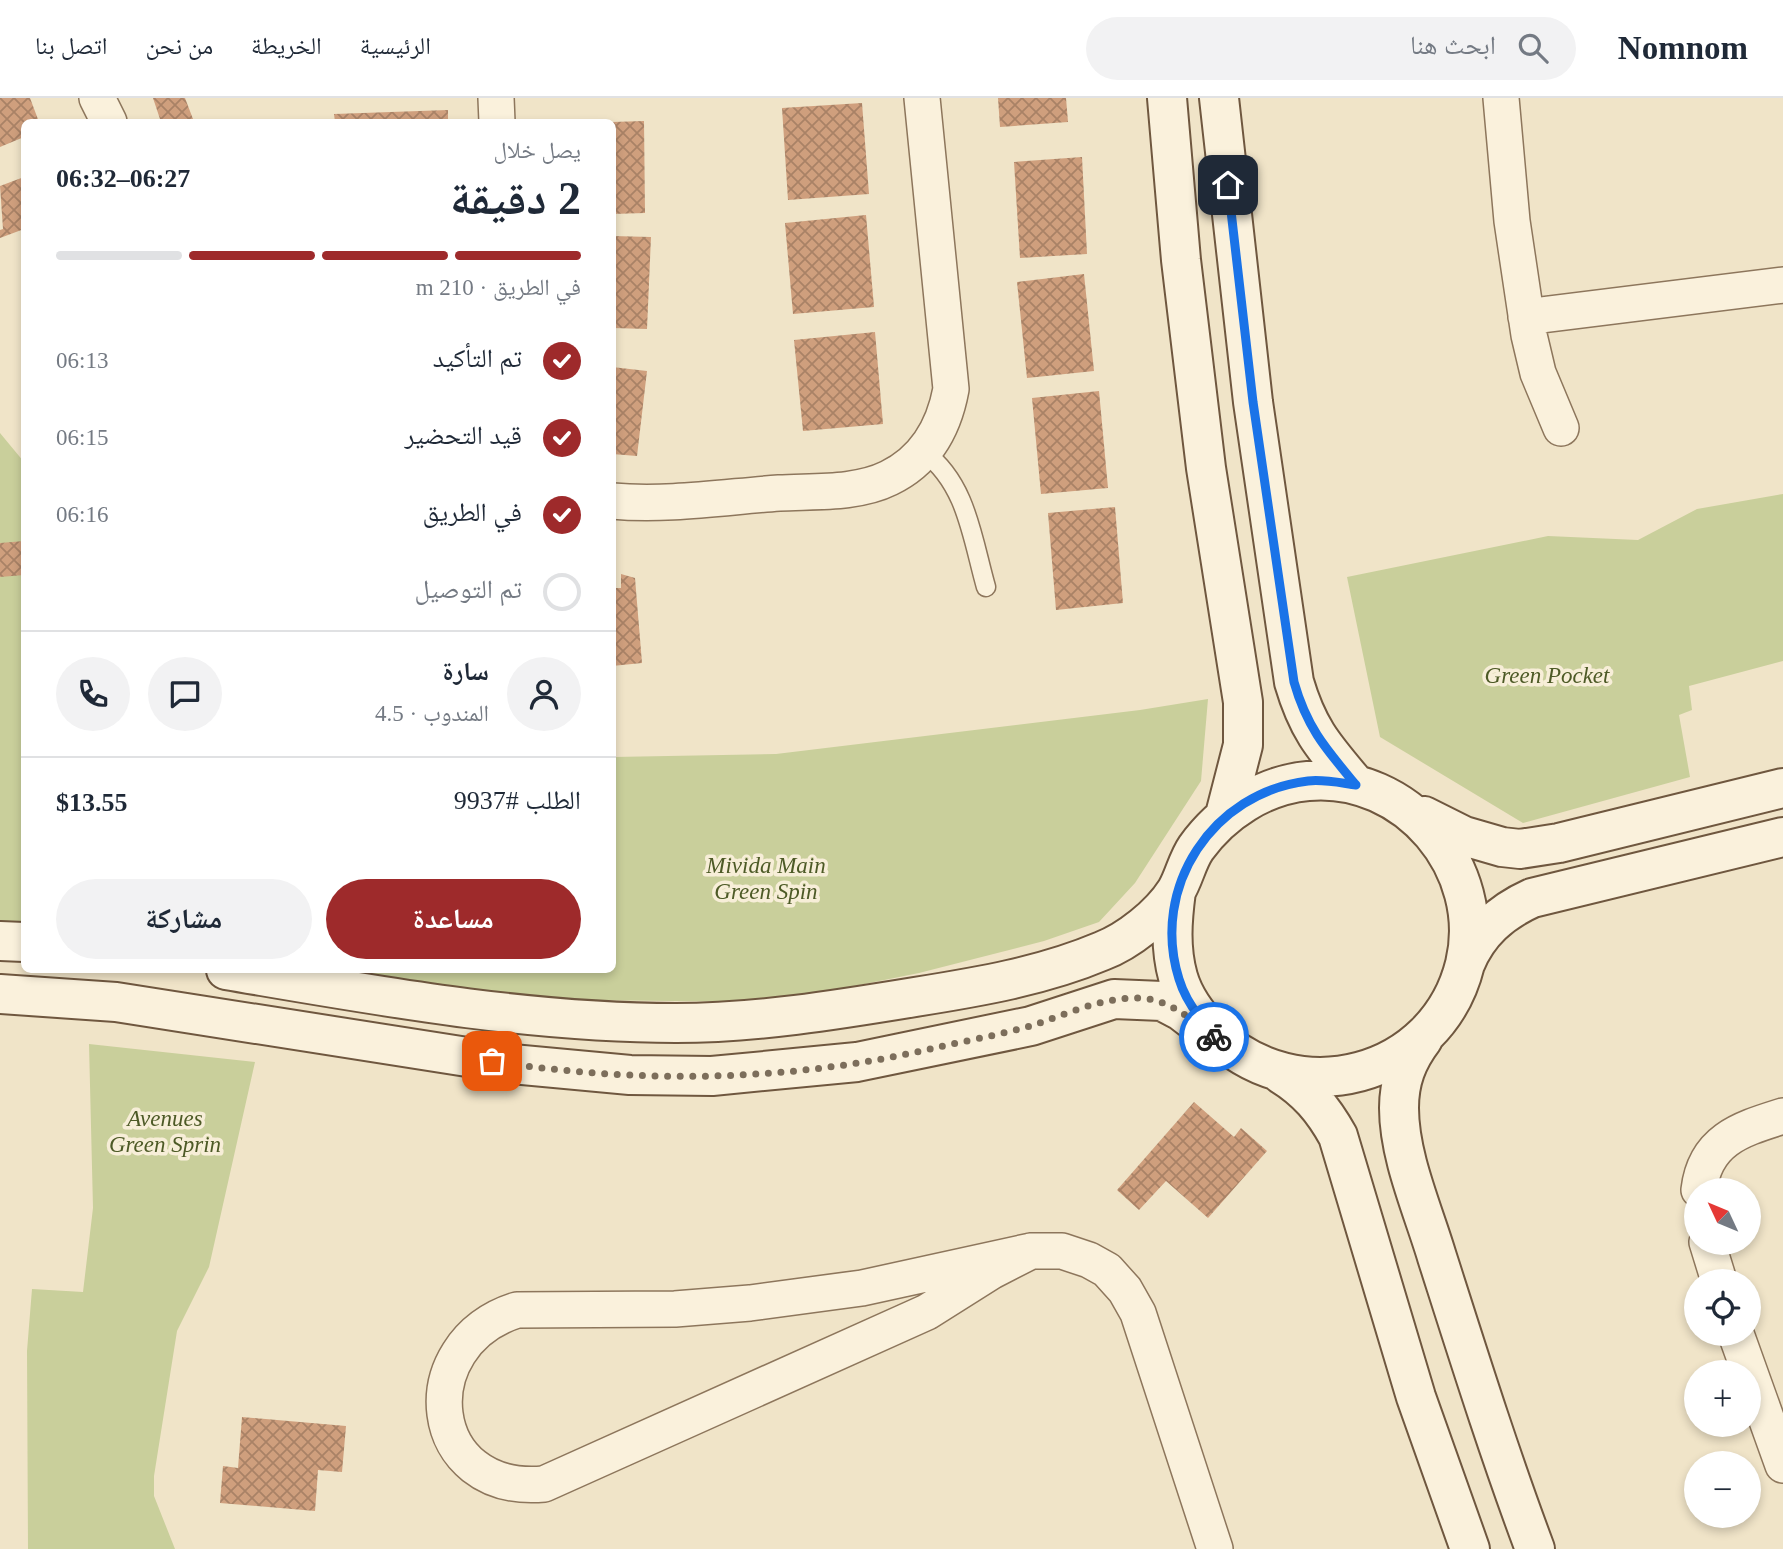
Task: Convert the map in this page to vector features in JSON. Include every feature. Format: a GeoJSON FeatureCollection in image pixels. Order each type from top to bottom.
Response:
{"type":"FeatureCollection","features":[{"type":"Feature","properties":{"kind":"street"},"geometry":{"type":"LineString","coordinates":[[97,98],[107,119]]}},
{"type":"Feature","properties":{"kind":"street"},"geometry":{"type":"LineString","coordinates":[[496,98],[497,119]]}},
{"type":"Feature","properties":{"kind":"street"},"geometry":{"type":"LineString","coordinates":[[616,502],[674,501],[869,486],[898,472],[924,452],[947,412],[951,389],[922,98]]}},
{"type":"Feature","properties":{"kind":"street"},"geometry":{"type":"LineString","coordinates":[[1167,98],[1181,260],[1206,468],[1243,702],[1243,745],[1225,815]]}},
{"type":"Feature","properties":{"kind":"street"},"geometry":{"type":"LineString","coordinates":[[1219,98],[1253,402],[1294,682],[1304,715],[1315,737],[1356,785]]}},
{"type":"Feature","properties":{"kind":"street"},"geometry":{"type":"LineString","coordinates":[[1501,98],[1513,221],[1527,317],[1538,373],[1561,428]]}},
{"type":"Feature","properties":{"kind":"street"},"geometry":{"type":"LineString","coordinates":[[1527,317],[1783,285]]}},
{"type":"Feature","properties":{"kind":"street"},"geometry":{"type":"LineString","coordinates":[[1232,1051],[1200,1020],[1179,980],[1171,936],[1176,891],[1194,850],[1225,815],[1264,792],[1309,780],[1356,785],[1464,836],[1520,849],[1559,843],[1783,788]]}},
{"type":"Feature","properties":{"kind":"street"},"geometry":{"type":"LineString","coordinates":[[1398,803],[1423,822],[1444,845],[1458,873],[1467,903],[1469,934],[1464,966]]}},
{"type":"Feature","properties":{"kind":"street"},"geometry":{"type":"LineString","coordinates":[[1535,1549],[1437,1257],[1400,1121],[1400,1088],[1405,1068],[1446,1009],[1471,949],[1496,918],[1532,898],[1783,837]]}},
{"type":"Feature","properties":{"kind":"street"},"geometry":{"type":"LineString","coordinates":[[246,973],[540,1016],[678,1023],[760,1018],[834,1011],[931,994],[1063,965],[1106,950],[1130,935],[1176,891]]}},
{"type":"Feature","properties":{"kind":"street"},"geometry":{"type":"LineString","coordinates":[[0,941],[21,942]]}},
{"type":"Feature","properties":{"kind":"street"},"geometry":{"type":"LineString","coordinates":[[0,994],[116,1002],[512,1064],[630,1074],[712,1076],[857,1062],[1031,1026],[1114,999],[1139,998],[1162,1002],[1181,1011],[1232,1051],[1255,1065],[1281,1074],[1328,1079],[1374,1069],[1415,1044],[1446,1009]]}},
{"type":"Feature","properties":{"kind":"street"},"geometry":{"type":"LineString","coordinates":[[1281,1074],[1311,1096],[1338,1136],[1416,1397],[1470,1549]]}},
{"type":"Feature","properties":{"kind":"street"},"geometry":{"type":"LineString","coordinates":[[1702,1178],[1706,1166],[1731,1135],[1745,1127],[1783,1116]]}},
{"type":"Feature","properties":{"kind":"street"},"geometry":{"type":"LineString","coordinates":[[1031,1251],[992,1271],[927,1312],[544,1484],[505,1484],[485,1475],[457,1448],[448,1432],[443,1410],[450,1367],[462,1346],[480,1328],[500,1315],[517,1310],[675,1309],[764,1301],[862,1288],[1031,1251],[1062,1251],[1089,1260],[1107,1270],[1125,1290],[1151,1347],[1215,1549]]}},
{"type":"Feature","properties":{"kind":"street"},"geometry":{"type":"LineString","coordinates":[[1740,1346],[1783,1465]]}},
{"type":"Feature","properties":{"kind":"lane"},"geometry":{"type":"LineString","coordinates":[[924,452],[946,472],[961,497],[986,587]]}},
{"type":"Feature","properties":{"kind":"green space"},"geometry":{"type":"Polygon","coordinates":[[[0,433],[21,458],[21,924],[0,924],[0,433]]]}},
{"type":"Feature","properties":{"kind":"green space","name":"Green Pocket"},"geometry":{"type":"Polygon","coordinates":[[[1783,494],[1783,661],[1689,686],[1692,710],[1679,715],[1690,777],[1523,823],[1380,737],[1347,577],[1548,536],[1638,540],[1697,509],[1783,494]]]}},
{"type":"Feature","properties":{"kind":"green space","name":"Mivida Main Green Spin"},"geometry":{"type":"Polygon","coordinates":[[[1208,699],[1201,781],[1135,883],[1099,922],[1044,941],[919,973],[775,1002],[487,999],[324,973],[616,973],[616,757],[776,754],[1140,710],[1208,699]]]}},
{"type":"Feature","properties":{"kind":"green space","name":"Avenues Green Sprin"},"geometry":{"type":"Polygon","coordinates":[[[89,1044],[255,1062],[209,1267],[177,1331],[154,1476],[154,1496],[175,1549],[28,1549],[27,1351],[32,1289],[83,1292],[93,1208],[89,1044]]]}},
{"type":"Feature","properties":{"kind":"building"},"geometry":{"type":"Polygon","coordinates":[[[0,98],[30,98],[38,119],[21,119],[21,138],[0,147],[0,98]]]}},
{"type":"Feature","properties":{"kind":"building"},"geometry":{"type":"Polygon","coordinates":[[[153,98],[185,98],[193,119],[160,119],[153,98]]]}},
{"type":"Feature","properties":{"kind":"building"},"geometry":{"type":"Polygon","coordinates":[[[998,98],[1066,98],[1068,122],[1000,127],[998,98]]]}},
{"type":"Feature","properties":{"kind":"building"},"geometry":{"type":"Polygon","coordinates":[[[862,103],[869,194],[788,200],[782,108],[862,103]]]}},
{"type":"Feature","properties":{"kind":"building"},"geometry":{"type":"Polygon","coordinates":[[[448,110],[448,119],[335,119],[334,114],[448,110]]]}},
{"type":"Feature","properties":{"kind":"building"},"geometry":{"type":"Polygon","coordinates":[[[644,121],[645,213],[616,214],[616,122],[644,121]]]}},
{"type":"Feature","properties":{"kind":"building"},"geometry":{"type":"Polygon","coordinates":[[[1082,157],[1087,254],[1020,258],[1014,162],[1082,157]]]}},
{"type":"Feature","properties":{"kind":"building"},"geometry":{"type":"Polygon","coordinates":[[[21,178],[21,230],[0,238],[0,230],[3,229],[0,186],[21,178]]]}},
{"type":"Feature","properties":{"kind":"building"},"geometry":{"type":"Polygon","coordinates":[[[866,215],[874,307],[793,314],[785,223],[866,215]]]}},
{"type":"Feature","properties":{"kind":"building"},"geometry":{"type":"Polygon","coordinates":[[[616,236],[651,237],[647,329],[616,328],[616,236]]]}},
{"type":"Feature","properties":{"kind":"building"},"geometry":{"type":"Polygon","coordinates":[[[1084,274],[1094,371],[1027,378],[1017,282],[1084,274]]]}},
{"type":"Feature","properties":{"kind":"building"},"geometry":{"type":"Polygon","coordinates":[[[875,332],[883,424],[803,431],[794,340],[875,332]]]}},
{"type":"Feature","properties":{"kind":"building"},"geometry":{"type":"Polygon","coordinates":[[[616,367],[647,371],[637,456],[616,454],[616,367]]]}},
{"type":"Feature","properties":{"kind":"building"},"geometry":{"type":"Polygon","coordinates":[[[1099,391],[1108,488],[1041,494],[1032,398],[1099,391]]]}},
{"type":"Feature","properties":{"kind":"building"},"geometry":{"type":"Polygon","coordinates":[[[1115,507],[1123,603],[1056,610],[1048,513],[1115,507]]]}},
{"type":"Feature","properties":{"kind":"building"},"geometry":{"type":"Polygon","coordinates":[[[21,541],[21,575],[0,577],[0,543],[21,541]]]}},
{"type":"Feature","properties":{"kind":"building"},"geometry":{"type":"Polygon","coordinates":[[[621,574],[635,578],[642,663],[616,666],[616,588],[621,588],[621,574]]]}},
{"type":"Feature","properties":{"kind":"building"},"geometry":{"type":"Polygon","coordinates":[[[1194,1102],[1234,1137],[1241,1128],[1267,1151],[1208,1218],[1166,1181],[1139,1210],[1117,1190],[1194,1102]]]}},
{"type":"Feature","properties":{"kind":"building"},"geometry":{"type":"Polygon","coordinates":[[[242,1417],[346,1426],[342,1472],[318,1470],[315,1511],[220,1503],[223,1466],[238,1468],[242,1417]]]}},
{"type":"Feature","properties":{"kind":"way so far"},"geometry":{"type":"LineString","coordinates":[[492,1061],[630,1074],[712,1076],[779,1071],[857,1062],[929,1049],[1031,1026],[1114,999],[1139,998],[1162,1002],[1181,1011],[1214,1037]]}},
{"type":"Feature","properties":{"kind":"route"},"geometry":{"type":"LineString","coordinates":[[1214,1037],[1232,1051],[1200,1020],[1179,980],[1171,936],[1176,891],[1194,850],[1225,815],[1264,792],[1309,780],[1356,785],[1315,737],[1304,715],[1294,682],[1253,402],[1228,185]]}}]}
